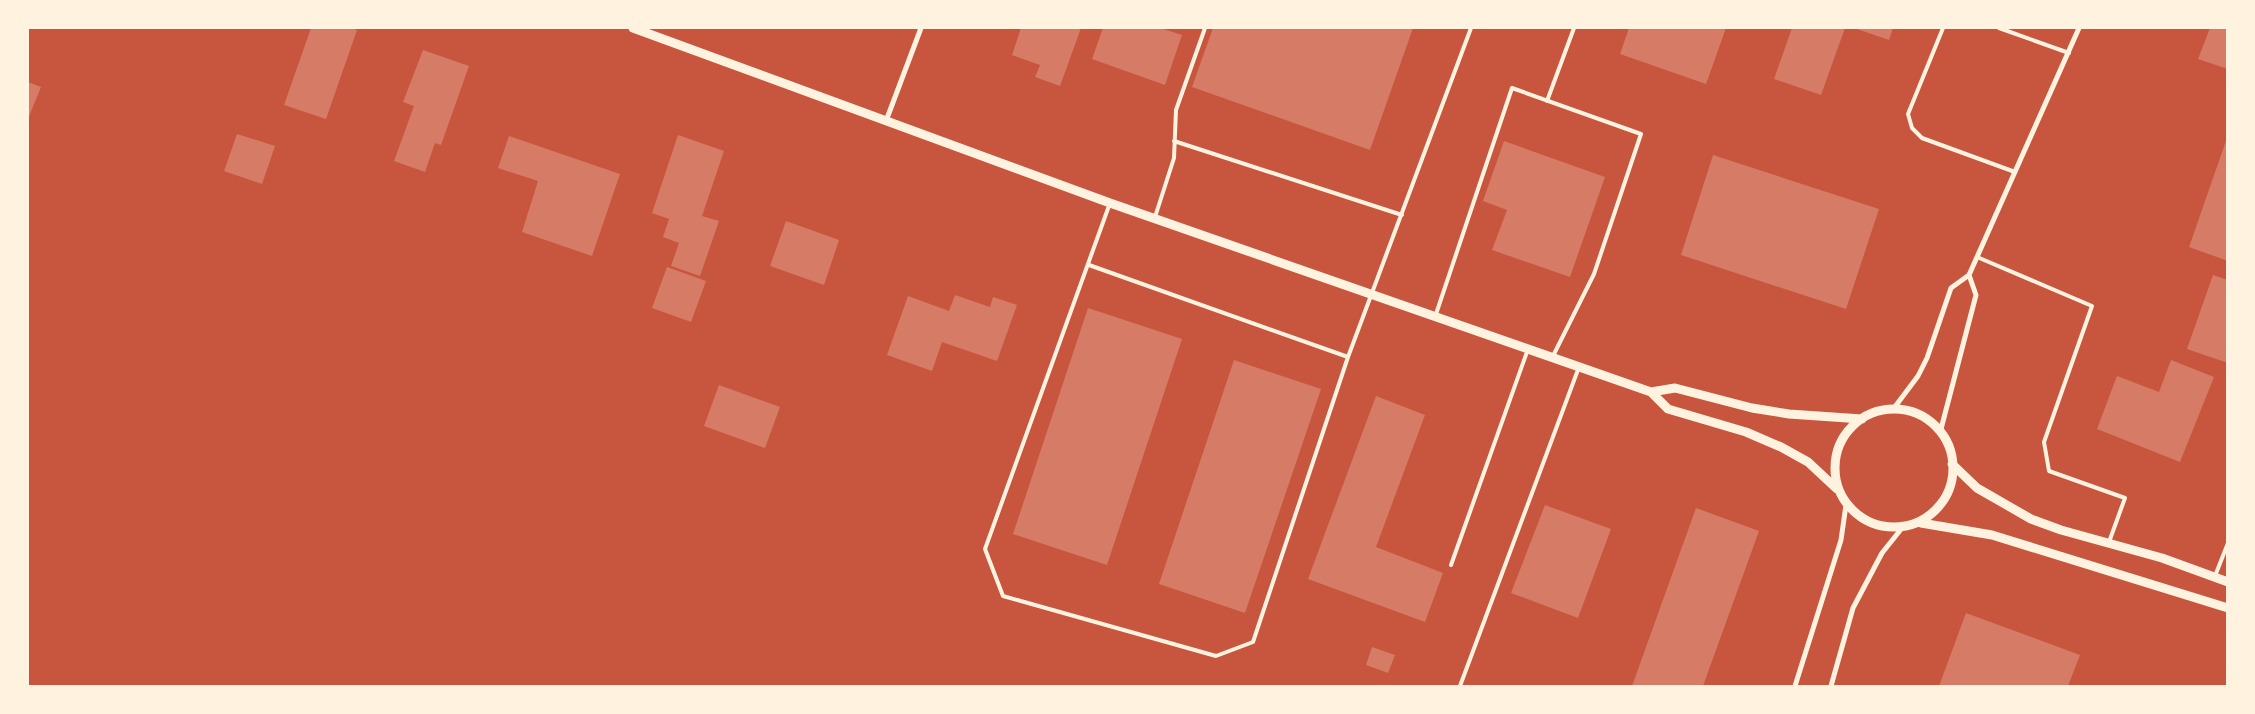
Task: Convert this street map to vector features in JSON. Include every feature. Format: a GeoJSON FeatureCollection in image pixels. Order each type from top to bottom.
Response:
{"type":"FeatureCollection","features":[{"type":"Feature","properties":{"kind":"street"},"geometry":{"type":"LineString","coordinates":[[633,28],[1154,219],[1651,392],[1668,408],[1746,432],[1781,447],[1808,462],[1837,489],[1846,505],[1858,516],[1870,522],[1885,527],[1902,528],[1921,524],[1992,535],[2228,608]]}},
{"type":"Feature","properties":{"kind":"street"},"geometry":{"type":"LineString","coordinates":[[886,122],[922,28]]}},
{"type":"Feature","properties":{"kind":"street"},"geometry":{"type":"LineString","coordinates":[[1894,408],[1918,376],[1927,358],[1951,288],[1970,275],[2069,53],[2078,28]]}},
{"type":"Feature","properties":{"kind":"street"},"geometry":{"type":"LineString","coordinates":[[1941,429],[1976,295],[1970,275]]}},
{"type":"Feature","properties":{"kind":"street"},"geometry":{"type":"LineString","coordinates":[[1651,392],[1675,388],[1780,413],[1862,419]]}},
{"type":"Feature","properties":{"kind":"street"},"geometry":{"type":"LineString","coordinates":[[1837,489],[1833,469],[1838,450],[1848,432],[1862,419],[1879,410],[1894,408],[1914,412],[1941,429],[1950,448],[1952,464],[1950,481],[1944,498],[1934,513],[1921,524]]}},
{"type":"Feature","properties":{"kind":"street"},"geometry":{"type":"LineString","coordinates":[[1952,464],[1976,488],[2031,519],[2061,530],[2109,542],[2228,582]]}},
{"type":"Feature","properties":{"kind":"street"},"geometry":{"type":"LineString","coordinates":[[1795,686],[1840,540],[1846,505]]}},
{"type":"Feature","properties":{"kind":"street"},"geometry":{"type":"LineString","coordinates":[[1831,686],[1853,608],[1882,554],[1902,528]]}},
{"type":"Feature","properties":{"kind":"lane"},"geometry":{"type":"LineString","coordinates":[[1154,219],[1174,158],[1176,110],[1205,28]]}},
{"type":"Feature","properties":{"kind":"lane"},"geometry":{"type":"LineString","coordinates":[[1110,203],[984,549],[1003,596],[1216,656],[1253,642],[1370,294],[1402,214],[1471,28]]}},
{"type":"Feature","properties":{"kind":"lane"},"geometry":{"type":"LineString","coordinates":[[1547,101],[1574,28]]}},
{"type":"Feature","properties":{"kind":"lane"},"geometry":{"type":"LineString","coordinates":[[1943,28],[1908,114],[1912,128],[1922,138],[2015,172]]}},
{"type":"Feature","properties":{"kind":"lane"},"geometry":{"type":"LineString","coordinates":[[1999,28],[2069,53]]}},
{"type":"Feature","properties":{"kind":"lane"},"geometry":{"type":"LineString","coordinates":[[1435,316],[1512,88],[1641,134],[1594,274],[1552,358]]}},
{"type":"Feature","properties":{"kind":"lane"},"geometry":{"type":"LineString","coordinates":[[1174,141],[1402,214]]}},
{"type":"Feature","properties":{"kind":"lane"},"geometry":{"type":"LineString","coordinates":[[1977,258],[2092,306],[2044,442],[2050,471],[2125,498],[2109,542]]}},
{"type":"Feature","properties":{"kind":"lane"},"geometry":{"type":"LineString","coordinates":[[1089,265],[1348,357]]}},
{"type":"Feature","properties":{"kind":"lane"},"geometry":{"type":"LineString","coordinates":[[1451,565],[1528,349]]}},
{"type":"Feature","properties":{"kind":"lane"},"geometry":{"type":"LineString","coordinates":[[1460,686],[1579,367]]}},
{"type":"Feature","properties":{"kind":"lane"},"geometry":{"type":"LineString","coordinates":[[2215,577],[2228,543]]}},
{"type":"Feature","properties":{"kind":"building"},"geometry":{"type":"Polygon","coordinates":[[[311,28],[350,28],[357,30],[326,119],[284,105],[311,28]]]}},
{"type":"Feature","properties":{"kind":"building"},"geometry":{"type":"Polygon","coordinates":[[[1021,28],[1081,28],[1060,86],[1035,77],[1040,65],[1012,55],[1021,28]]]}},
{"type":"Feature","properties":{"kind":"building"},"geometry":{"type":"Polygon","coordinates":[[[1103,28],[1160,28],[1182,35],[1165,85],[1092,59],[1103,28]]]}},
{"type":"Feature","properties":{"kind":"building"},"geometry":{"type":"Polygon","coordinates":[[[1213,28],[1413,28],[1370,150],[1192,87],[1213,28]]]}},
{"type":"Feature","properties":{"kind":"building"},"geometry":{"type":"Polygon","coordinates":[[[1629,28],[1726,28],[1706,84],[1620,54],[1629,28]]]}},
{"type":"Feature","properties":{"kind":"building"},"geometry":{"type":"Polygon","coordinates":[[[1792,28],[1845,28],[1821,95],[1774,79],[1792,28]]]}},
{"type":"Feature","properties":{"kind":"building"},"geometry":{"type":"Polygon","coordinates":[[[1854,28],[1893,28],[1889,40],[1854,28]]]}},
{"type":"Feature","properties":{"kind":"building"},"geometry":{"type":"Polygon","coordinates":[[[2210,28],[2228,28],[2228,69],[2198,59],[2210,28]]]}},
{"type":"Feature","properties":{"kind":"building"},"geometry":{"type":"Polygon","coordinates":[[[423,50],[469,66],[441,145],[435,143],[425,172],[394,161],[414,106],[403,102],[423,50]]]}},
{"type":"Feature","properties":{"kind":"building"},"geometry":{"type":"Polygon","coordinates":[[[28,82],[41,87],[28,119],[28,82]]]}},
{"type":"Feature","properties":{"kind":"building"},"geometry":{"type":"Polygon","coordinates":[[[237,134],[275,146],[262,184],[224,171],[237,134]]]}},
{"type":"Feature","properties":{"kind":"building"},"geometry":{"type":"Polygon","coordinates":[[[678,135],[724,151],[702,216],[719,221],[700,276],[671,266],[679,243],[663,237],[669,219],[652,213],[678,135]]]}},
{"type":"Feature","properties":{"kind":"building"},"geometry":{"type":"Polygon","coordinates":[[[509,136],[620,174],[592,256],[522,232],[538,181],[498,168],[509,136]]]}},
{"type":"Feature","properties":{"kind":"building"},"geometry":{"type":"Polygon","coordinates":[[[2228,138],[2228,261],[2189,247],[2228,138]]]}},
{"type":"Feature","properties":{"kind":"building"},"geometry":{"type":"Polygon","coordinates":[[[1504,141],[1605,177],[1570,277],[1492,250],[1507,210],[1483,201],[1504,141]]]}},
{"type":"Feature","properties":{"kind":"building"},"geometry":{"type":"Polygon","coordinates":[[[1713,155],[1879,209],[1846,309],[1681,255],[1713,155]]]}},
{"type":"Feature","properties":{"kind":"building"},"geometry":{"type":"Polygon","coordinates":[[[786,221],[839,240],[824,285],[770,266],[786,221]]]}},
{"type":"Feature","properties":{"kind":"building"},"geometry":{"type":"Polygon","coordinates":[[[667,267],[706,281],[691,322],[652,308],[667,267]]]}},
{"type":"Feature","properties":{"kind":"building"},"geometry":{"type":"Polygon","coordinates":[[[2213,275],[2228,280],[2228,363],[2187,349],[2213,275]]]}},
{"type":"Feature","properties":{"kind":"building"},"geometry":{"type":"Polygon","coordinates":[[[955,295],[990,307],[993,297],[1017,305],[997,361],[942,342],[932,371],[887,355],[908,296],[949,311],[955,295]]]}},
{"type":"Feature","properties":{"kind":"building"},"geometry":{"type":"Polygon","coordinates":[[[1088,308],[1182,339],[1107,565],[1013,534],[1088,308]]]}},
{"type":"Feature","properties":{"kind":"building"},"geometry":{"type":"Polygon","coordinates":[[[1234,360],[1321,389],[1245,613],[1159,584],[1234,360]]]}},
{"type":"Feature","properties":{"kind":"building"},"geometry":{"type":"Polygon","coordinates":[[[2171,360],[2214,377],[2180,462],[2097,429],[2117,376],[2159,392],[2171,360]]]}},
{"type":"Feature","properties":{"kind":"building"},"geometry":{"type":"Polygon","coordinates":[[[719,385],[780,407],[765,448],[704,426],[719,385]]]}},
{"type":"Feature","properties":{"kind":"building"},"geometry":{"type":"Polygon","coordinates":[[[1376,396],[1425,415],[1376,547],[1443,573],[1425,622],[1308,579],[1376,396]]]}},
{"type":"Feature","properties":{"kind":"building"},"geometry":{"type":"Polygon","coordinates":[[[1545,505],[1611,529],[1578,618],[1511,593],[1545,505]]]}},
{"type":"Feature","properties":{"kind":"building"},"geometry":{"type":"Polygon","coordinates":[[[1696,508],[1759,531],[1703,686],[1632,686],[1696,508]]]}},
{"type":"Feature","properties":{"kind":"building"},"geometry":{"type":"Polygon","coordinates":[[[1966,613],[2080,655],[2068,686],[1939,686],[1966,613]]]}},
{"type":"Feature","properties":{"kind":"building"},"geometry":{"type":"Polygon","coordinates":[[[1372,647],[1395,655],[1388,673],[1366,665],[1372,647]]]}}]}
